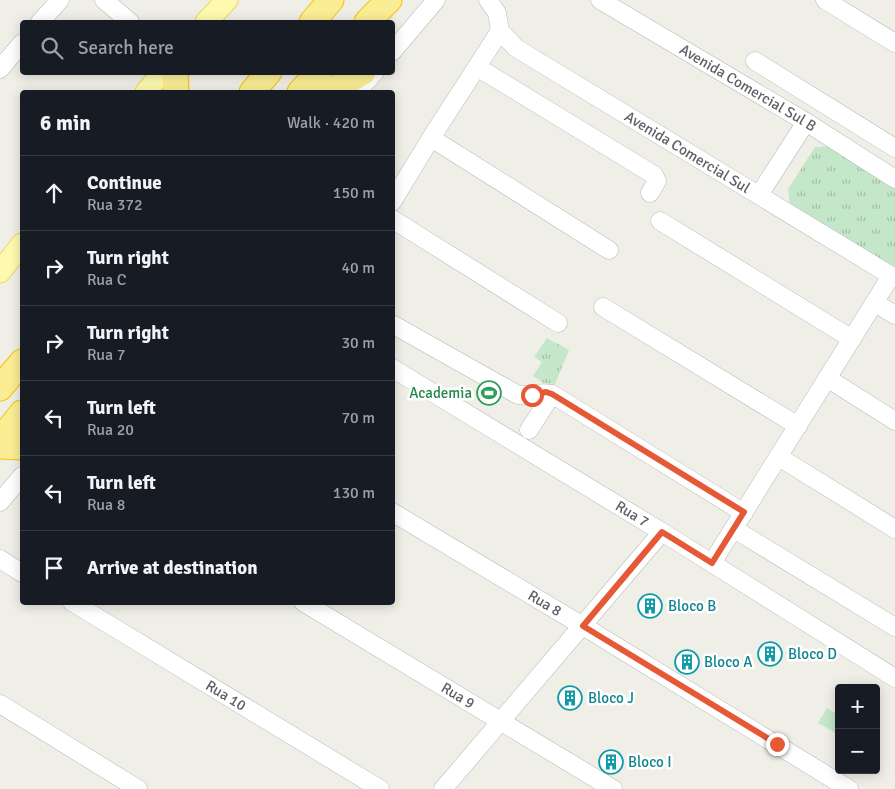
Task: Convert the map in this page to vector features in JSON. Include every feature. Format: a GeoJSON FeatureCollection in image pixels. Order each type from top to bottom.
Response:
{"type":"FeatureCollection","features":[{"type":"Feature","properties":{"kind":"highway"},"geometry":{"type":"LineString","coordinates":[[314,20],[331,0]]}},
{"type":"Feature","properties":{"kind":"highway"},"geometry":{"type":"LineString","coordinates":[[369,20],[389,0]]}},
{"type":"Feature","properties":{"kind":"highway"},"geometry":{"type":"LineString","coordinates":[[174,75],[176,90]]}},
{"type":"Feature","properties":{"kind":"highway"},"geometry":{"type":"LineString","coordinates":[[254,90],[266,75]]}},
{"type":"Feature","properties":{"kind":"highway"},"geometry":{"type":"LineString","coordinates":[[302,90],[316,75]]}},
{"type":"Feature","properties":{"kind":"highway"},"geometry":{"type":"LineString","coordinates":[[332,90],[358,75]]}},
{"type":"Feature","properties":{"kind":"highway"},"geometry":{"type":"LineString","coordinates":[[0,388],[20,364]]}},
{"type":"Feature","properties":{"kind":"highway"},"geometry":{"type":"LineString","coordinates":[[0,440],[20,415]]}},
{"type":"Feature","properties":{"kind":"highway"},"geometry":{"type":"LineString","coordinates":[[0,446],[20,447]]}},
{"type":"Feature","properties":{"kind":"main road"},"geometry":{"type":"LineString","coordinates":[[208,20],[226,0]]}},
{"type":"Feature","properties":{"kind":"main road"},"geometry":{"type":"LineString","coordinates":[[148,90],[160,75]]}},
{"type":"Feature","properties":{"kind":"main road"},"geometry":{"type":"LineString","coordinates":[[0,272],[20,247]]}},
{"type":"Feature","properties":{"kind":"street"},"geometry":{"type":"LineString","coordinates":[[42,20],[60,0]]}},
{"type":"Feature","properties":{"kind":"street"},"geometry":{"type":"LineString","coordinates":[[104,0],[128,20]]}},
{"type":"Feature","properties":{"kind":"street"},"geometry":{"type":"LineString","coordinates":[[395,48],[436,0]]}},
{"type":"Feature","properties":{"kind":"street","name":"Avenida Comercial Sul B"},"geometry":{"type":"LineString","coordinates":[[600,0],[806,122],[895,179]]}},
{"type":"Feature","properties":{"kind":"street"},"geometry":{"type":"LineString","coordinates":[[825,0],[895,43]]}},
{"type":"Feature","properties":{"kind":"street"},"geometry":{"type":"LineString","coordinates":[[395,197],[500,31],[498,4]]}},
{"type":"Feature","properties":{"kind":"street","name":"Avenida Comercial Sul"},"geometry":{"type":"LineString","coordinates":[[500,31],[516,48],[893,277]]}},
{"type":"Feature","properties":{"kind":"street"},"geometry":{"type":"LineString","coordinates":[[0,69],[20,45]]}},
{"type":"Feature","properties":{"kind":"street"},"geometry":{"type":"LineString","coordinates":[[755,61],[895,148]]}},
{"type":"Feature","properties":{"kind":"street"},"geometry":{"type":"LineString","coordinates":[[477,67],[654,175],[657,181],[650,193]]}},
{"type":"Feature","properties":{"kind":"street"},"geometry":{"type":"LineString","coordinates":[[359,90],[372,75]]}},
{"type":"Feature","properties":{"kind":"street"},"geometry":{"type":"LineString","coordinates":[[759,194],[806,122]]}},
{"type":"Feature","properties":{"kind":"street"},"geometry":{"type":"LineString","coordinates":[[431,138],[610,250]]}},
{"type":"Feature","properties":{"kind":"street"},"geometry":{"type":"LineString","coordinates":[[395,221],[558,323]]}},
{"type":"Feature","properties":{"kind":"street"},"geometry":{"type":"LineString","coordinates":[[660,221],[852,339]]}},
{"type":"Feature","properties":{"kind":"street"},"geometry":{"type":"LineString","coordinates":[[712,563],[827,378],[893,277]]}},
{"type":"Feature","properties":{"kind":"street"},"geometry":{"type":"LineString","coordinates":[[875,303],[895,315]]}},
{"type":"Feature","properties":{"kind":"street"},"geometry":{"type":"LineString","coordinates":[[603,307],[798,426]]}},
{"type":"Feature","properties":{"kind":"street"},"geometry":{"type":"LineString","coordinates":[[395,326],[518,395],[526,396],[546,392],[552,394],[744,512]]}},
{"type":"Feature","properties":{"kind":"street","name":"Rua 7"},"geometry":{"type":"LineString","coordinates":[[395,370],[662,532],[895,678]]}},
{"type":"Feature","properties":{"kind":"street"},"geometry":{"type":"LineString","coordinates":[[827,378],[895,420]]}},
{"type":"Feature","properties":{"kind":"street"},"geometry":{"type":"LineString","coordinates":[[529,430],[552,394]]}},
{"type":"Feature","properties":{"kind":"street"},"geometry":{"type":"LineString","coordinates":[[779,457],[895,529]]}},
{"type":"Feature","properties":{"kind":"street"},"geometry":{"type":"LineString","coordinates":[[0,502],[20,478]]}},
{"type":"Feature","properties":{"kind":"street","name":"Rua 8"},"geometry":{"type":"LineString","coordinates":[[395,514],[849,789]]}},
{"type":"Feature","properties":{"kind":"street"},"geometry":{"type":"LineString","coordinates":[[734,528],[895,627]]}},
{"type":"Feature","properties":{"kind":"street"},"geometry":{"type":"LineString","coordinates":[[442,789],[662,532]]}},
{"type":"Feature","properties":{"kind":"street"},"geometry":{"type":"LineString","coordinates":[[0,559],[20,572]]}},
{"type":"Feature","properties":{"kind":"street","name":"Rua 10"},"geometry":{"type":"LineString","coordinates":[[77,605],[380,789]]}},
{"type":"Feature","properties":{"kind":"street","name":"Rua 9"},"geometry":{"type":"LineString","coordinates":[[308,605],[613,789]]}},
{"type":"Feature","properties":{"kind":"street"},"geometry":{"type":"LineString","coordinates":[[0,704],[138,789]]}},
{"type":"Feature","properties":{"kind":"green space"},"geometry":{"type":"Polygon","coordinates":[[[831,146],[895,186],[895,270],[790,206],[788,189],[815,147],[831,146]]]}},
{"type":"Feature","properties":{"kind":"green space"},"geometry":{"type":"Polygon","coordinates":[[[547,338],[569,350],[555,384],[544,383],[533,376],[542,362],[534,357],[547,338]]]}},
{"type":"Feature","properties":{"kind":"green space"},"geometry":{"type":"Polygon","coordinates":[[[827,708],[835,713],[835,733],[818,723],[827,708]]]}},
{"type":"Feature","properties":{"kind":"place","name":"Academia"},"geometry":{"type":"Point","coordinates":[489,393]}},
{"type":"Feature","properties":{"kind":"place","name":"Bloco B"},"geometry":{"type":"Point","coordinates":[650,606]}},
{"type":"Feature","properties":{"kind":"place","name":"Bloco D"},"geometry":{"type":"Point","coordinates":[770,654]}},
{"type":"Feature","properties":{"kind":"place","name":"Bloco A"},"geometry":{"type":"Point","coordinates":[687,662]}},
{"type":"Feature","properties":{"kind":"place","name":"Bloco J"},"geometry":{"type":"Point","coordinates":[570,698]}},
{"type":"Feature","properties":{"kind":"place","name":"Bloco I"},"geometry":{"type":"Point","coordinates":[611,762]}},
{"type":"Feature","properties":{"kind":"route"},"geometry":{"type":"LineString","coordinates":[[532,395],[546,392],[552,394],[744,512],[712,563],[662,532],[583,626],[777,744]]}}]}
